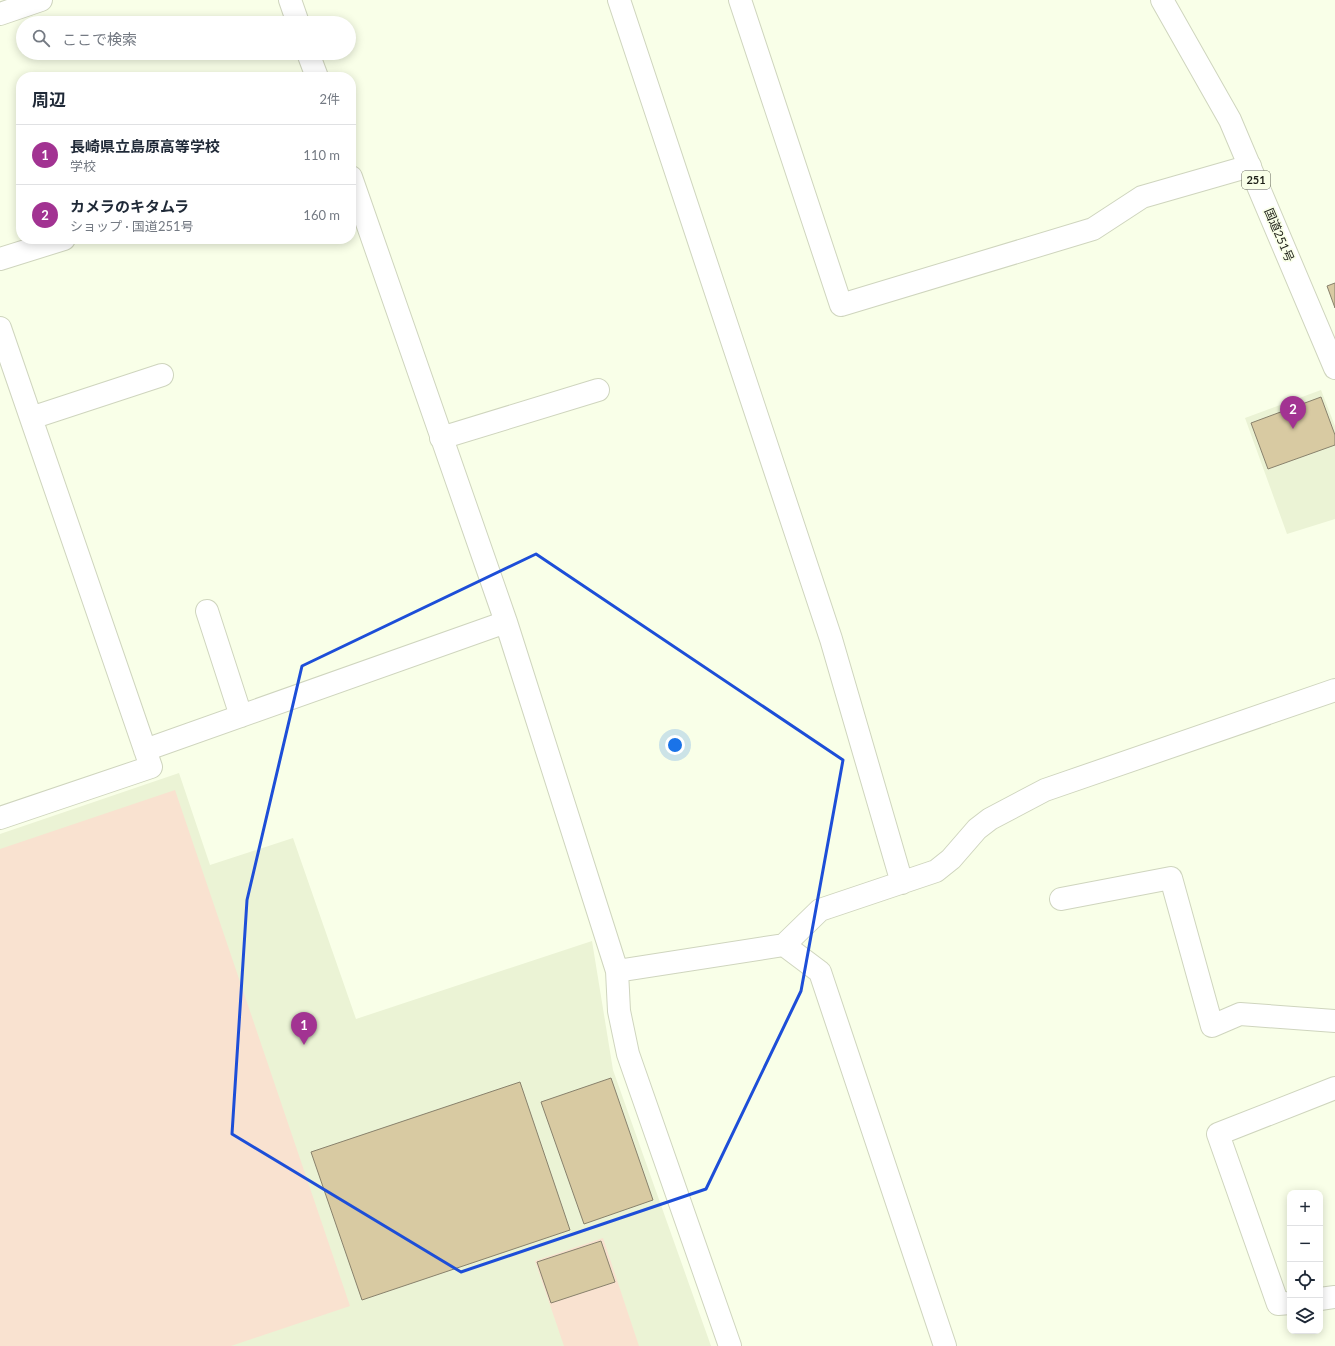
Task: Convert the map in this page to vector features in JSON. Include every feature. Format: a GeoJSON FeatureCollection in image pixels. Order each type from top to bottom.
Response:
{"type":"FeatureCollection","features":[{"type":"Feature","properties":{"kind":"main road"},"geometry":{"type":"LineString","coordinates":[[0,14],[41,0]]}},
{"type":"Feature","properties":{"kind":"main road"},"geometry":{"type":"LineString","coordinates":[[290,0],[296,16]]}},
{"type":"Feature","properties":{"kind":"main road"},"geometry":{"type":"LineString","coordinates":[[619,0],[831,640],[902,883]]}},
{"type":"Feature","properties":{"kind":"main road","name":"国道251号"},"geometry":{"type":"LineString","coordinates":[[1162,0],[1230,120],[1335,368]]}},
{"type":"Feature","properties":{"kind":"main road"},"geometry":{"type":"LineString","coordinates":[[741,1],[841,305],[1093,229],[1142,196],[1250,166]]}},
{"type":"Feature","properties":{"kind":"main road"},"geometry":{"type":"LineString","coordinates":[[311,60],[315,72]]}},
{"type":"Feature","properties":{"kind":"main road"},"geometry":{"type":"LineString","coordinates":[[356,192],[506,622],[617,971],[619,1011],[628,1054],[730,1346]]}},
{"type":"Feature","properties":{"kind":"main road"},"geometry":{"type":"LineString","coordinates":[[0,259],[48,244]]}},
{"type":"Feature","properties":{"kind":"main road"},"geometry":{"type":"LineString","coordinates":[[0,328],[151,767],[0,818]]}},
{"type":"Feature","properties":{"kind":"main road"},"geometry":{"type":"LineString","coordinates":[[31,418],[162,375]]}},
{"type":"Feature","properties":{"kind":"main road"},"geometry":{"type":"LineString","coordinates":[[441,438],[598,390]]}},
{"type":"Feature","properties":{"kind":"main road"},"geometry":{"type":"LineString","coordinates":[[207,611],[241,716]]}},
{"type":"Feature","properties":{"kind":"main road"},"geometry":{"type":"LineString","coordinates":[[145,750],[506,622]]}},
{"type":"Feature","properties":{"kind":"main road"},"geometry":{"type":"LineString","coordinates":[[617,971],[784,945],[820,910],[936,871],[952,860],[977,829],[990,819],[1045,790],[1335,690]]}},
{"type":"Feature","properties":{"kind":"main road"},"geometry":{"type":"LineString","coordinates":[[1061,899],[1171,878],[1212,1026],[1240,1014],[1335,1021]]}},
{"type":"Feature","properties":{"kind":"main road"},"geometry":{"type":"LineString","coordinates":[[784,945],[820,972],[945,1346]]}},
{"type":"Feature","properties":{"kind":"main road"},"geometry":{"type":"LineString","coordinates":[[1287,1303],[1278,1304],[1218,1134],[1335,1088]]}},
{"type":"Feature","properties":{"kind":"main road"},"geometry":{"type":"LineString","coordinates":[[1323,1299],[1335,1297]]}},
{"type":"Feature","properties":{"kind":"highlighted area"},"geometry":{"type":"Polygon","coordinates":[[[536,554],[843,760],[801,991],[706,1189],[461,1272],[232,1134],[247,900],[302,666],[536,554]]]}},
{"type":"Feature","properties":{"kind":"shaded area"},"geometry":{"type":"Polygon","coordinates":[[[1321,390],[1335,426],[1335,519],[1287,534],[1245,418],[1321,390]]]}},
{"type":"Feature","properties":{"kind":"shaded area"},"geometry":{"type":"Polygon","coordinates":[[[179,773],[210,865],[293,838],[356,1019],[592,941],[613,1070],[711,1346],[0,1346],[0,834],[179,773]]]}},
{"type":"Feature","properties":{"kind":"shaded area"},"geometry":{"type":"Polygon","coordinates":[[[175,790],[350,1306],[231,1346],[0,1346],[0,849],[175,790]]]}},
{"type":"Feature","properties":{"kind":"shaded area"},"geometry":{"type":"Polygon","coordinates":[[[603,1238],[639,1346],[564,1346],[535,1261],[603,1238]]]}},
{"type":"Feature","properties":{"kind":"building"},"geometry":{"type":"Polygon","coordinates":[[[1335,283],[1335,308],[1327,286],[1335,283]]]}},
{"type":"Feature","properties":{"kind":"building"},"geometry":{"type":"Polygon","coordinates":[[[1321,397],[1335,435],[1335,445],[1268,469],[1251,423],[1321,397]]]}},
{"type":"Feature","properties":{"kind":"building"},"geometry":{"type":"Polygon","coordinates":[[[611,1078],[653,1200],[584,1224],[541,1102],[611,1078]]]}},
{"type":"Feature","properties":{"kind":"building"},"geometry":{"type":"Polygon","coordinates":[[[520,1082],[570,1230],[362,1300],[311,1152],[520,1082]]]}},
{"type":"Feature","properties":{"kind":"building"},"geometry":{"type":"Polygon","coordinates":[[[601,1241],[615,1282],[551,1303],[537,1262],[601,1241]]]}},
{"type":"Feature","properties":{"kind":"place","name":"カメラのキタムラ"},"geometry":{"type":"Point","coordinates":[1293,429]}},
{"type":"Feature","properties":{"kind":"place","name":"長崎県立島原高等学校"},"geometry":{"type":"Point","coordinates":[304,1045]}}]}
